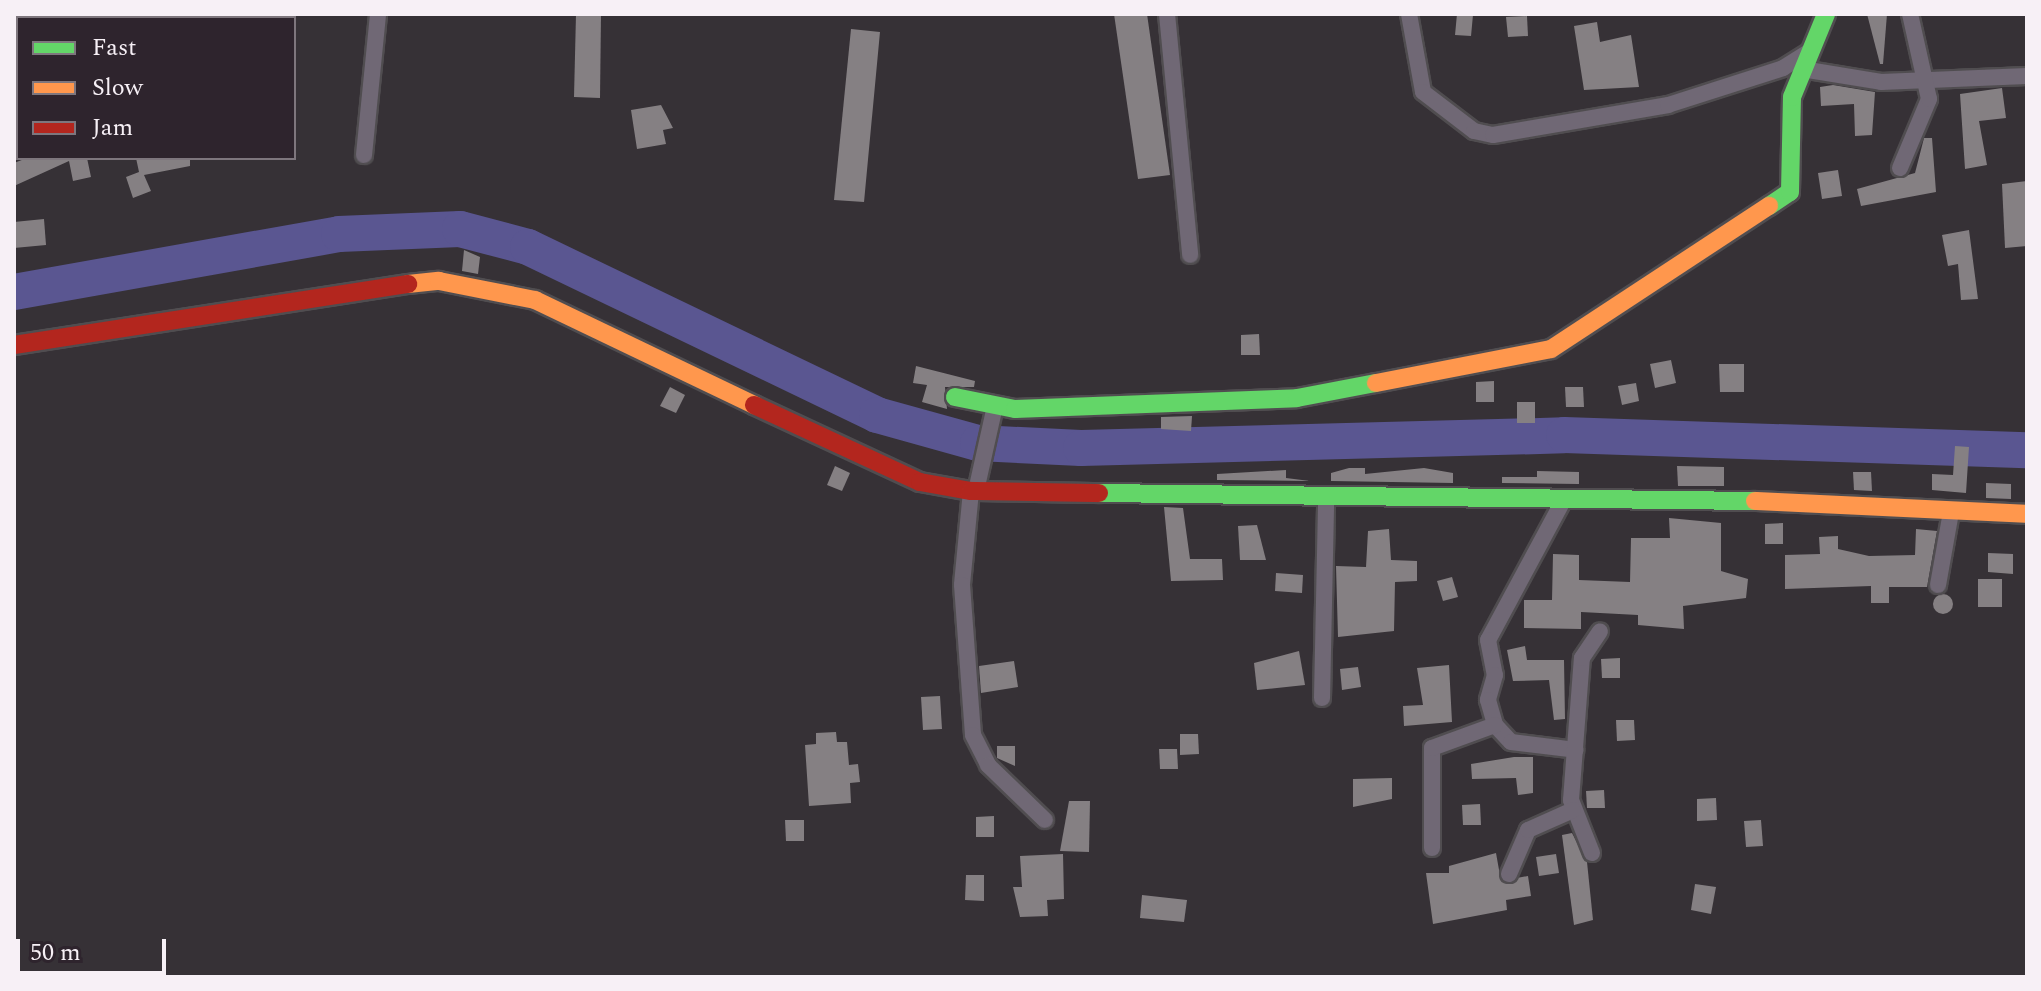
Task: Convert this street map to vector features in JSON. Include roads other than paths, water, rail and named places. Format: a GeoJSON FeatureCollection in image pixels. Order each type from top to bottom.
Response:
{"type":"FeatureCollection","features":[{"type":"Feature","properties":{"kind":"street"},"geometry":{"type":"LineString","coordinates":[[364,155],[378,14]]}},
{"type":"Feature","properties":{"kind":"street"},"geometry":{"type":"LineString","coordinates":[[1167,14],[1190,255]]}},
{"type":"Feature","properties":{"kind":"street"},"geometry":{"type":"LineString","coordinates":[[1409,14],[1423,92],[1474,131],[1493,135],[1668,105],[1806,60],[1922,81],[2027,76]]}},
{"type":"Feature","properties":{"kind":"street"},"geometry":{"type":"LineString","coordinates":[[955,397],[992,415],[1297,398],[1551,349],[1790,192],[1789,128],[1806,60],[1826,14]]}},
{"type":"Feature","properties":{"kind":"street"},"geometry":{"type":"LineString","coordinates":[[1900,168],[1929,99],[1922,81],[1910,14]]}},
{"type":"Feature","properties":{"kind":"street"},"geometry":{"type":"LineString","coordinates":[[14,345],[396,282],[484,286],[535,300],[874,463],[920,482],[974,491],[1326,500],[1790,501],[2027,514]]}},
{"type":"Feature","properties":{"kind":"street"},"geometry":{"type":"LineString","coordinates":[[992,415],[985,455],[974,491],[962,585],[973,735],[988,765],[1045,820]]}},
{"type":"Feature","properties":{"kind":"street"},"geometry":{"type":"LineString","coordinates":[[1322,698],[1326,500]]}},
{"type":"Feature","properties":{"kind":"street"},"geometry":{"type":"LineString","coordinates":[[1563,501],[1488,640],[1495,725],[1511,742],[1576,750]]}},
{"type":"Feature","properties":{"kind":"street"},"geometry":{"type":"LineString","coordinates":[[1938,585],[1951,512]]}},
{"type":"Feature","properties":{"kind":"street"},"geometry":{"type":"LineString","coordinates":[[1592,853],[1573,810],[1582,658],[1600,631]]}},
{"type":"Feature","properties":{"kind":"street"},"geometry":{"type":"LineString","coordinates":[[1432,848],[1432,748],[1495,725]]}},
{"type":"Feature","properties":{"kind":"street"},"geometry":{"type":"LineString","coordinates":[[1509,874],[1528,830],[1573,810]]}},
{"type":"Feature","properties":{"kind":"waterway"},"geometry":{"type":"LineString","coordinates":[[14,292],[339,234],[460,229],[528,247],[877,415],[978,443],[1081,448],[1564,435],[2027,450]]}}]}
